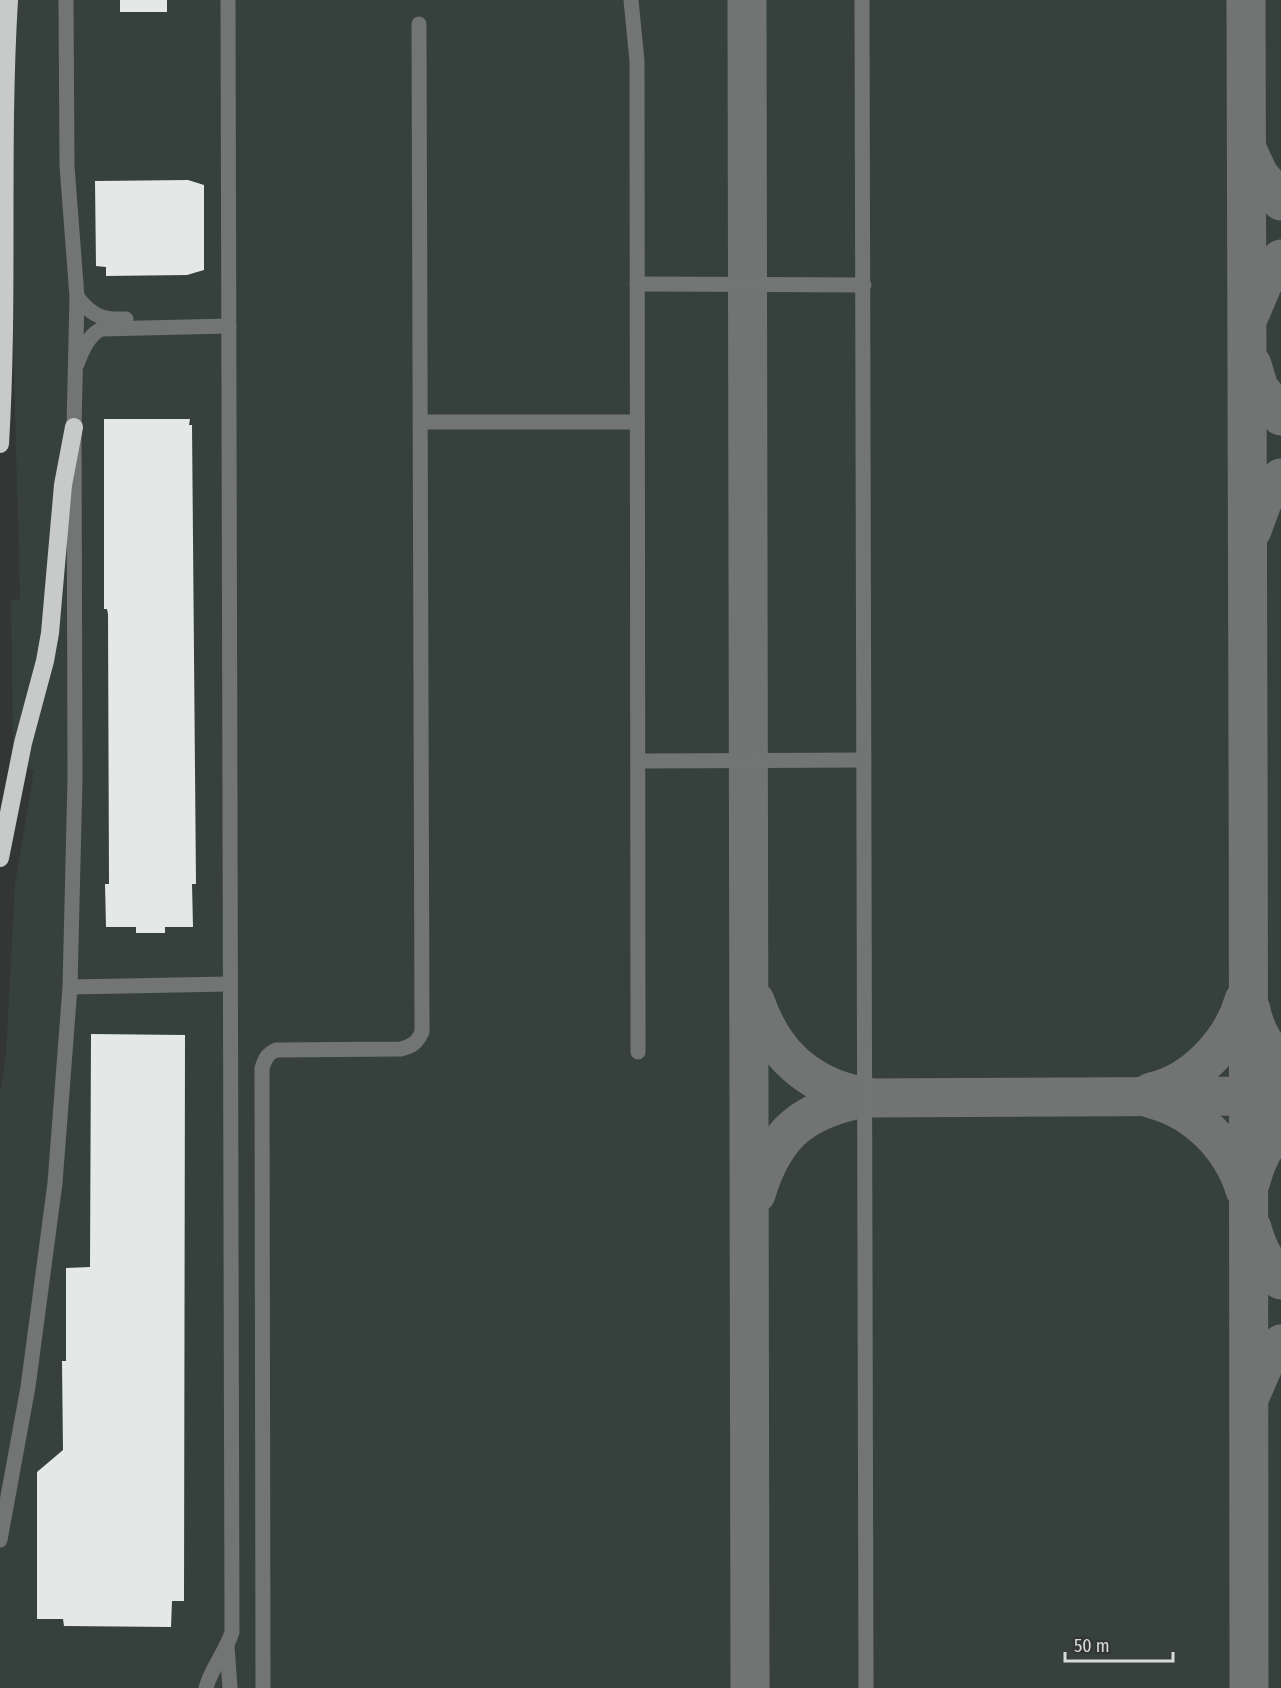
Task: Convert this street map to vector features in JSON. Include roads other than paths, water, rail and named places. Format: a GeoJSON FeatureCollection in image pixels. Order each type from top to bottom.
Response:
{"type":"FeatureCollection","features":[{"type":"Feature","properties":{"kind":"highway"},"geometry":{"type":"LineString","coordinates":[[0,444],[2,86],[9,0]]}},
{"type":"Feature","properties":{"kind":"highway"},"geometry":{"type":"LineString","coordinates":[[0,858],[23,743],[45,661],[50,633],[63,485],[74,427]]}},
{"type":"Feature","properties":{"kind":"street"},"geometry":{"type":"LineString","coordinates":[[0,1540],[28,1387],[56,1183],[70,987],[75,779],[76,297],[67,166],[66,0]]}},
{"type":"Feature","properties":{"kind":"street"},"geometry":{"type":"LineString","coordinates":[[206,1688],[210,1674],[227,1646],[232,1632],[228,0]]}},
{"type":"Feature","properties":{"kind":"street"},"geometry":{"type":"LineString","coordinates":[[631,0],[637,61],[639,1052]]}},
{"type":"Feature","properties":{"kind":"street"},"geometry":{"type":"LineString","coordinates":[[862,0],[866,1688]]}},
{"type":"Feature","properties":{"kind":"street"},"geometry":{"type":"LineString","coordinates":[[263,1688],[262,1068],[264,1060],[276,1050],[401,1049],[416,1043],[422,1032],[419,24]]}},
{"type":"Feature","properties":{"kind":"street"},"geometry":{"type":"LineString","coordinates":[[637,284],[864,285]]}},
{"type":"Feature","properties":{"kind":"street"},"geometry":{"type":"LineString","coordinates":[[76,297],[101,318],[229,322]]}},
{"type":"Feature","properties":{"kind":"street"},"geometry":{"type":"LineString","coordinates":[[75,369],[82,350],[101,329],[229,322]]}},
{"type":"Feature","properties":{"kind":"street"},"geometry":{"type":"LineString","coordinates":[[421,422],[637,422]]}},
{"type":"Feature","properties":{"kind":"street"},"geometry":{"type":"LineString","coordinates":[[638,761],[864,760]]}},
{"type":"Feature","properties":{"kind":"street"},"geometry":{"type":"LineString","coordinates":[[70,987],[229,984]]}},
{"type":"Feature","properties":{"kind":"street"},"geometry":{"type":"LineString","coordinates":[[227,1646],[230,1688]]}}]}
